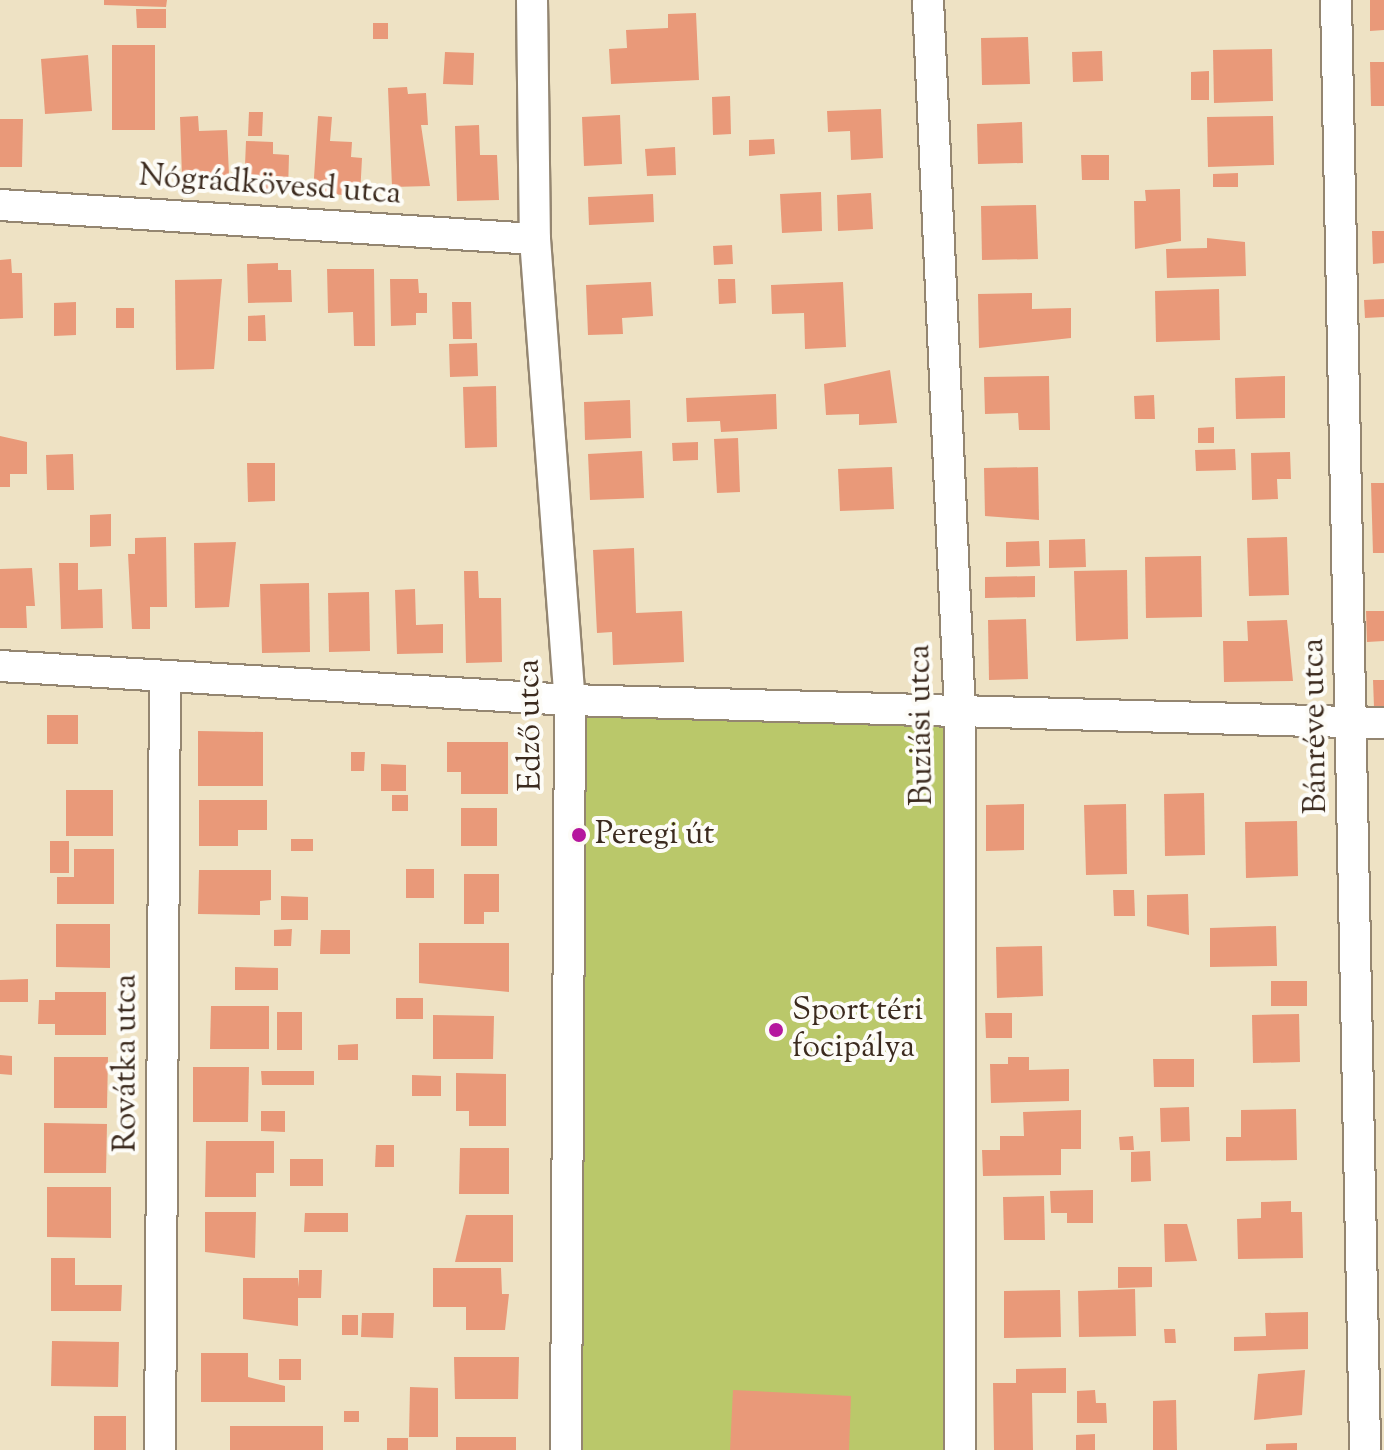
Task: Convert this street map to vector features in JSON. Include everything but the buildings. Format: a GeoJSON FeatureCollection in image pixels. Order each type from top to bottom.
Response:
{"type":"FeatureCollection","features":[{"type":"Feature","properties":{"kind":"street","name":"Edző utca"},"geometry":{"type":"LineString","coordinates":[[532,0],[535,239],[570,700],[566,1450]]}},
{"type":"Feature","properties":{"kind":"street","name":"Buziási utca"},"geometry":{"type":"LineString","coordinates":[[928,0],[960,714],[960,1450]]}},
{"type":"Feature","properties":{"kind":"street","name":"Bánréve utca"},"geometry":{"type":"LineString","coordinates":[[1336,0],[1365,1450]]}},
{"type":"Feature","properties":{"kind":"street","name":"Nógrádkövesd utca"},"geometry":{"type":"LineString","coordinates":[[0,205],[535,239]]}},
{"type":"Feature","properties":{"kind":"street"},"geometry":{"type":"LineString","coordinates":[[0,666],[570,700],[960,714],[1384,723]]}},
{"type":"Feature","properties":{"kind":"street","name":"Rovátka utca"},"geometry":{"type":"LineString","coordinates":[[160,1450],[165,677]]}},
{"type":"Feature","properties":{"kind":"green space"},"geometry":{"type":"Polygon","coordinates":[[[570,700],[960,714],[960,1450],[566,1450],[570,700]]]}},
{"type":"Feature","properties":{"kind":"place","name":"Peregi út"},"geometry":{"type":"Point","coordinates":[579,835]}},
{"type":"Feature","properties":{"kind":"place","name":"Sport téri focipálya"},"geometry":{"type":"Point","coordinates":[776,1030]}}]}
